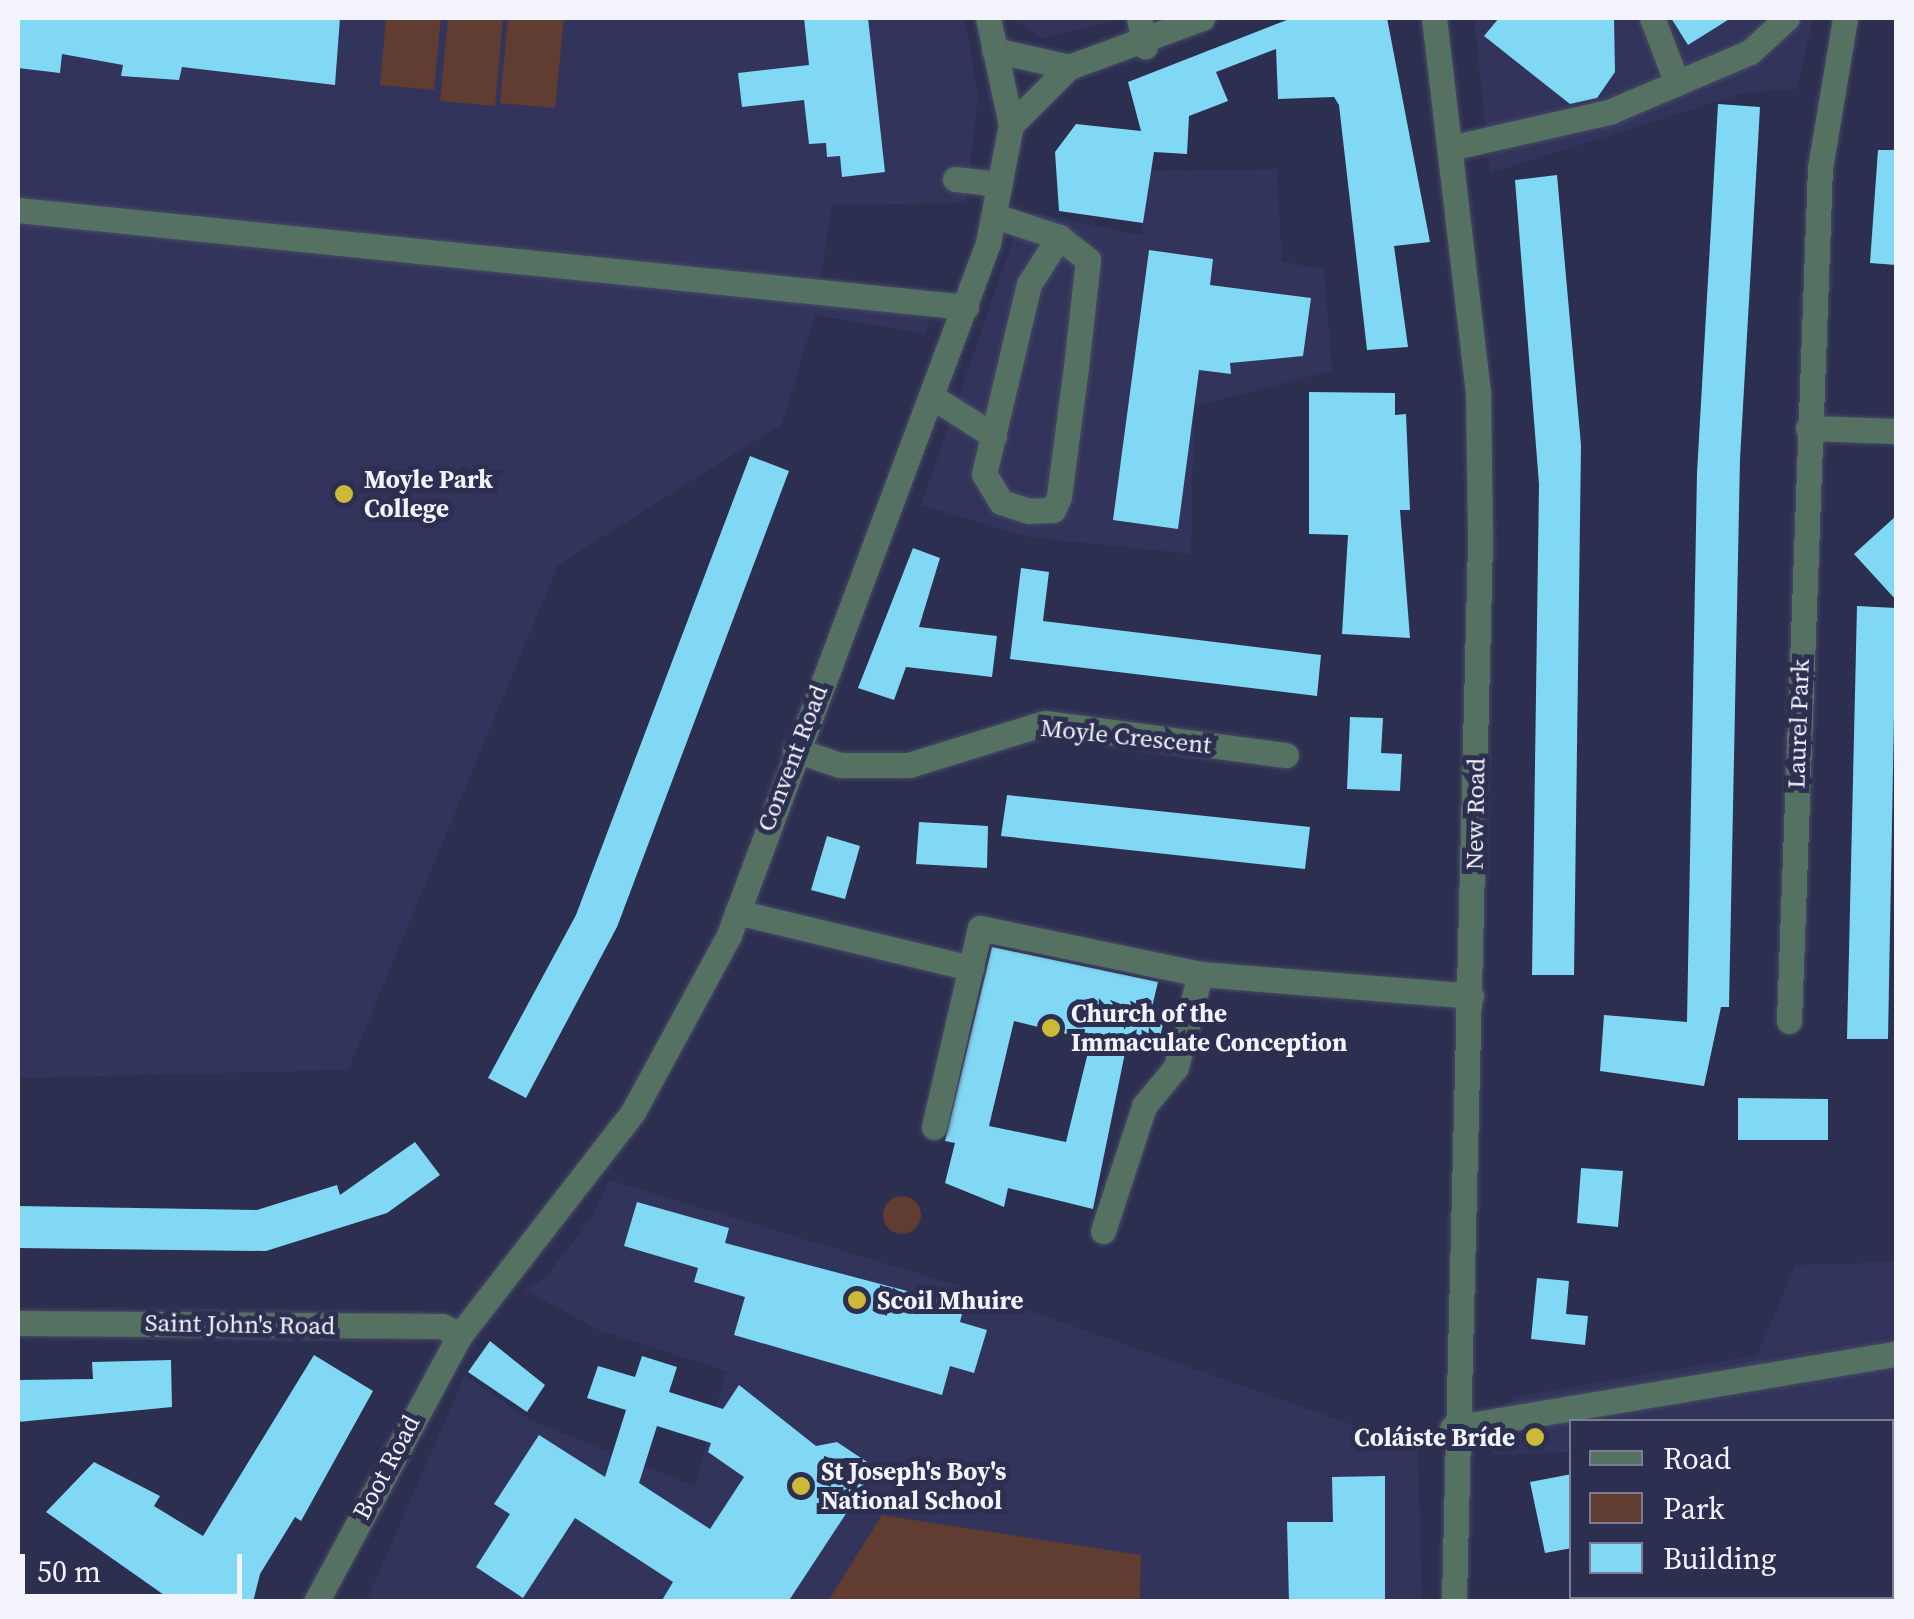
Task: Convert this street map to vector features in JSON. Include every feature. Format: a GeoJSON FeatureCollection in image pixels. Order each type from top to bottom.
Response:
{"type":"FeatureCollection","features":[{"type":"Feature","properties":{"kind":"street"},"geometry":{"type":"LineString","coordinates":[[988,18],[1011,125]]}},
{"type":"Feature","properties":{"kind":"street"},"geometry":{"type":"LineString","coordinates":[[1139,18],[1145,46]]}},
{"type":"Feature","properties":{"kind":"street"},"geometry":{"type":"LineString","coordinates":[[994,50],[1068,67],[1145,46],[1202,18]]}},
{"type":"Feature","properties":{"kind":"street"},"geometry":{"type":"LineString","coordinates":[[1652,18],[1677,83]]}},
{"type":"Feature","properties":{"kind":"street"},"geometry":{"type":"LineString","coordinates":[[1450,148],[1609,112],[1750,52],[1787,18]]}},
{"type":"Feature","properties":{"kind":"street","name":"Laurel Park"},"geometry":{"type":"LineString","coordinates":[[1788,1021],[1820,168],[1845,18]]}},
{"type":"Feature","properties":{"kind":"street","name":"New Road"},"geometry":{"type":"LineString","coordinates":[[1433,21],[1478,392],[1472,996],[1452,1428],[1454,1602]]}},
{"type":"Feature","properties":{"kind":"street"},"geometry":{"type":"LineString","coordinates":[[1011,125],[1068,67]]}},
{"type":"Feature","properties":{"kind":"street","name":"Convent Road"},"geometry":{"type":"LineString","coordinates":[[460,1334],[633,1112],[736,912],[794,750],[934,398],[966,307],[995,216],[1011,125]]}},
{"type":"Feature","properties":{"kind":"street"},"geometry":{"type":"LineString","coordinates":[[954,179],[1000,184]]}},
{"type":"Feature","properties":{"kind":"street"},"geometry":{"type":"LineString","coordinates":[[18,210],[966,307]]}},
{"type":"Feature","properties":{"kind":"street"},"geometry":{"type":"LineString","coordinates":[[995,216],[1059,237],[1088,260],[1052,510],[1029,511],[986,490],[1028,284],[1059,237]]}},
{"type":"Feature","properties":{"kind":"street"},"geometry":{"type":"LineString","coordinates":[[934,398],[994,436]]}},
{"type":"Feature","properties":{"kind":"street"},"geometry":{"type":"LineString","coordinates":[[1808,428],[1896,431]]}},
{"type":"Feature","properties":{"kind":"street","name":"Moyle Crescent"},"geometry":{"type":"LineString","coordinates":[[794,750],[840,765],[909,765],[1045,723],[1286,755]]}},
{"type":"Feature","properties":{"kind":"street"},"geometry":{"type":"LineString","coordinates":[[736,912],[972,968]]}},
{"type":"Feature","properties":{"kind":"street"},"geometry":{"type":"LineString","coordinates":[[934,1127],[980,928],[1200,974],[1472,996]]}},
{"type":"Feature","properties":{"kind":"street"},"geometry":{"type":"LineString","coordinates":[[1103,1230],[1144,1106],[1176,1067],[1200,974]]}},
{"type":"Feature","properties":{"kind":"street","name":"Saint John's Road"},"geometry":{"type":"LineString","coordinates":[[18,1324],[442,1326],[460,1334]]}},
{"type":"Feature","properties":{"kind":"street","name":"Boot Road"},"geometry":{"type":"LineString","coordinates":[[316,1602],[460,1334]]}},
{"type":"Feature","properties":{"kind":"street"},"geometry":{"type":"LineString","coordinates":[[1452,1428],[1896,1354]]}},
{"type":"Feature","properties":{"kind":"shaded area","name":"Moyle Park College"},"geometry":{"type":"Polygon","coordinates":[[[18,18],[965,18],[978,97],[966,203],[832,205],[821,277],[936,291],[926,334],[815,315],[782,424],[558,565],[348,1070],[18,1078],[18,18]]]}},
{"type":"Feature","properties":{"kind":"shaded area"},"geometry":{"type":"Polygon","coordinates":[[[1011,18],[1129,18],[1042,38],[1011,18]]]}},
{"type":"Feature","properties":{"kind":"shaded area"},"geometry":{"type":"Polygon","coordinates":[[[1474,18],[1813,18],[1797,89],[1745,93],[1490,173],[1474,18]]]}},
{"type":"Feature","properties":{"kind":"shaded area"},"geometry":{"type":"Polygon","coordinates":[[[1277,169],[1282,261],[1324,270],[1332,371],[1194,406],[1191,554],[1027,537],[921,505],[1023,211],[1142,235],[1151,171],[1277,169]]]}},
{"type":"Feature","properties":{"kind":"shaded area"},"geometry":{"type":"Polygon","coordinates":[[[609,1180],[960,1286],[1418,1448],[1422,1601],[1140,1601],[1141,1556],[882,1515],[828,1601],[366,1602],[465,1375],[530,1420],[695,1486],[726,1371],[601,1331],[524,1290],[545,1278],[590,1220],[609,1180]]]}},
{"type":"Feature","properties":{"kind":"shaded area","name":"Coláiste Bríde"},"geometry":{"type":"Polygon","coordinates":[[[1896,1262],[1896,1601],[1892,1599],[1894,1419],[1569,1419],[1569,1452],[1491,1455],[1512,1397],[1757,1355],[1796,1265],[1896,1262]]]}},
{"type":"Feature","properties":{"kind":"green space"},"geometry":{"type":"Polygon","coordinates":[[[386,18],[441,18],[434,90],[380,85],[386,18]]]}},
{"type":"Feature","properties":{"kind":"green space"},"geometry":{"type":"Polygon","coordinates":[[[448,18],[503,18],[495,106],[440,101],[448,18]]]}},
{"type":"Feature","properties":{"kind":"green space"},"geometry":{"type":"Polygon","coordinates":[[[508,18],[564,18],[555,108],[500,103],[508,18]]]}},
{"type":"Feature","properties":{"kind":"green space"},"geometry":{"type":"Polygon","coordinates":[[[902,1196],[916,1201],[921,1215],[916,1229],[902,1234],[888,1229],[883,1215],[888,1201],[902,1196]]]}},
{"type":"Feature","properties":{"kind":"green space"},"geometry":{"type":"Polygon","coordinates":[[[882,1515],[1141,1555],[1140,1601],[828,1601],[882,1515]]]}},
{"type":"Feature","properties":{"kind":"building"},"geometry":{"type":"Polygon","coordinates":[[[18,18],[340,18],[335,85],[182,67],[179,80],[121,76],[123,65],[62,54],[60,73],[18,68],[18,18]]]}},
{"type":"Feature","properties":{"kind":"building"},"geometry":{"type":"Polygon","coordinates":[[[804,18],[868,18],[885,172],[842,177],[840,156],[827,157],[826,143],[809,144],[804,100],[742,107],[738,73],[809,65],[804,18]]]}},
{"type":"Feature","properties":{"kind":"building"},"geometry":{"type":"Polygon","coordinates":[[[1292,18],[1387,18],[1430,242],[1394,246],[1408,347],[1367,350],[1339,105],[1334,97],[1278,99],[1276,49],[1216,72],[1228,101],[1189,116],[1187,154],[1154,152],[1143,223],[1059,211],[1055,152],[1076,124],[1141,131],[1128,82],[1292,18]]]}},
{"type":"Feature","properties":{"kind":"building"},"geometry":{"type":"Polygon","coordinates":[[[1499,18],[1614,18],[1615,72],[1597,98],[1570,104],[1484,36],[1499,18]]]}},
{"type":"Feature","properties":{"kind":"building"},"geometry":{"type":"Polygon","coordinates":[[[1671,18],[1731,18],[1688,45],[1671,18]]]}},
{"type":"Feature","properties":{"kind":"building"},"geometry":{"type":"Polygon","coordinates":[[[1718,104],[1760,107],[1740,459],[1729,1007],[1721,1007],[1704,1086],[1600,1071],[1604,1015],[1687,1022],[1697,473],[1718,104]]]}},
{"type":"Feature","properties":{"kind":"building"},"geometry":{"type":"Polygon","coordinates":[[[1878,150],[1896,150],[1896,265],[1870,263],[1878,150]]]}},
{"type":"Feature","properties":{"kind":"building"},"geometry":{"type":"Polygon","coordinates":[[[1557,175],[1581,445],[1574,975],[1532,975],[1539,484],[1515,180],[1557,175]]]}},
{"type":"Feature","properties":{"kind":"building"},"geometry":{"type":"Polygon","coordinates":[[[1149,250],[1213,259],[1210,285],[1311,298],[1303,356],[1230,363],[1231,374],[1199,370],[1178,529],[1113,520],[1149,250]]]}},
{"type":"Feature","properties":{"kind":"building"},"geometry":{"type":"Polygon","coordinates":[[[1309,392],[1395,393],[1395,415],[1406,414],[1410,510],[1400,510],[1410,638],[1342,634],[1348,535],[1309,534],[1309,392]]]}},
{"type":"Feature","properties":{"kind":"building"},"geometry":{"type":"Polygon","coordinates":[[[750,456],[789,471],[617,927],[526,1098],[488,1078],[576,915],[750,456]]]}},
{"type":"Feature","properties":{"kind":"building"},"geometry":{"type":"Polygon","coordinates":[[[1896,516],[1896,600],[1854,554],[1896,516]]]}},
{"type":"Feature","properties":{"kind":"building"},"geometry":{"type":"Polygon","coordinates":[[[913,548],[940,558],[919,627],[997,636],[992,677],[906,667],[894,700],[858,688],[913,548]]]}},
{"type":"Feature","properties":{"kind":"building"},"geometry":{"type":"Polygon","coordinates":[[[1021,568],[1049,572],[1043,621],[1321,655],[1317,696],[1010,659],[1021,568]]]}},
{"type":"Feature","properties":{"kind":"building"},"geometry":{"type":"Polygon","coordinates":[[[1857,606],[1896,608],[1888,1039],[1847,1039],[1857,606]]]}},
{"type":"Feature","properties":{"kind":"building"},"geometry":{"type":"Polygon","coordinates":[[[1350,717],[1383,718],[1381,753],[1402,754],[1400,791],[1347,789],[1350,717]]]}},
{"type":"Feature","properties":{"kind":"building"},"geometry":{"type":"Polygon","coordinates":[[[1007,795],[1310,827],[1305,869],[1001,836],[1007,795]]]}},
{"type":"Feature","properties":{"kind":"building"},"geometry":{"type":"Polygon","coordinates":[[[919,822],[988,826],[987,868],[916,864],[919,822]]]}},
{"type":"Feature","properties":{"kind":"building"},"geometry":{"type":"Polygon","coordinates":[[[827,836],[860,846],[845,899],[811,890],[827,836]]]}},
{"type":"Feature","properties":{"kind":"building"},"geometry":{"type":"Polygon","coordinates":[[[992,947],[1158,982],[1152,1007],[1166,1011],[1160,1037],[1126,1048],[1093,1209],[1008,1188],[1004,1207],[945,1183],[955,1143],[945,1141],[992,947]],[[1014,1021],[989,1126],[1066,1142],[1091,1040],[1014,1021]]]}},
{"type":"Feature","properties":{"kind":"building"},"geometry":{"type":"Polygon","coordinates":[[[1738,1098],[1828,1099],[1828,1140],[1738,1140],[1738,1098]]]}},
{"type":"Feature","properties":{"kind":"building"},"geometry":{"type":"Polygon","coordinates":[[[415,1142],[440,1175],[387,1213],[266,1251],[18,1248],[18,1206],[257,1210],[337,1185],[340,1195],[415,1142]]]}},
{"type":"Feature","properties":{"kind":"building"},"geometry":{"type":"Polygon","coordinates":[[[1581,1168],[1623,1171],[1618,1227],[1577,1223],[1581,1168]]]}},
{"type":"Feature","properties":{"kind":"building","name":"Scoil Mhuire"},"geometry":{"type":"Polygon","coordinates":[[[637,1202],[729,1228],[725,1243],[964,1306],[960,1322],[987,1330],[974,1373],[950,1366],[942,1395],[734,1335],[745,1297],[694,1282],[698,1268],[624,1246],[637,1202]]]}},
{"type":"Feature","properties":{"kind":"building"},"geometry":{"type":"Polygon","coordinates":[[[1537,1278],[1569,1281],[1566,1314],[1588,1316],[1585,1345],[1531,1339],[1537,1278]]]}},
{"type":"Feature","properties":{"kind":"building"},"geometry":{"type":"Polygon","coordinates":[[[490,1341],[545,1385],[527,1412],[468,1372],[490,1341]]]}},
{"type":"Feature","properties":{"kind":"building"},"geometry":{"type":"Polygon","coordinates":[[[314,1355],[373,1391],[301,1521],[295,1517],[260,1574],[253,1602],[174,1602],[46,1512],[94,1462],[160,1496],[154,1506],[203,1536],[314,1355]]]}},
{"type":"Feature","properties":{"kind":"building","name":"St Joseph's Boy's National School"},"geometry":{"type":"Polygon","coordinates":[[[642,1356],[677,1367],[669,1392],[723,1409],[739,1385],[816,1446],[837,1442],[876,1468],[788,1602],[661,1602],[673,1582],[575,1518],[523,1598],[476,1567],[510,1514],[494,1504],[539,1435],[605,1477],[626,1410],[587,1398],[598,1366],[635,1377],[642,1356]],[[657,1426],[639,1483],[710,1529],[744,1477],[708,1452],[711,1443],[657,1426]]]}},
{"type":"Feature","properties":{"kind":"building"},"geometry":{"type":"Polygon","coordinates":[[[171,1360],[172,1407],[18,1422],[18,1380],[93,1379],[92,1362],[171,1360]]]}},
{"type":"Feature","properties":{"kind":"building"},"geometry":{"type":"Polygon","coordinates":[[[1569,1475],[1569,1549],[1545,1553],[1530,1482],[1569,1475]]]}},
{"type":"Feature","properties":{"kind":"building"},"geometry":{"type":"Polygon","coordinates":[[[1385,1476],[1385,1602],[1289,1602],[1287,1522],[1333,1522],[1332,1477],[1385,1476]]]}},
{"type":"Feature","properties":{"kind":"place","name":"Moyle Park College"},"geometry":{"type":"Point","coordinates":[344,494]}},
{"type":"Feature","properties":{"kind":"place","name":"Church of the Immaculate Conception"},"geometry":{"type":"Point","coordinates":[1051,1028]}},
{"type":"Feature","properties":{"kind":"place","name":"Scoil Mhuire"},"geometry":{"type":"Point","coordinates":[857,1300]}},
{"type":"Feature","properties":{"kind":"place","name":"Coláiste Bríde"},"geometry":{"type":"Point","coordinates":[1535,1437]}},
{"type":"Feature","properties":{"kind":"place","name":"St Joseph's Boy's National School"},"geometry":{"type":"Point","coordinates":[801,1486]}}]}
